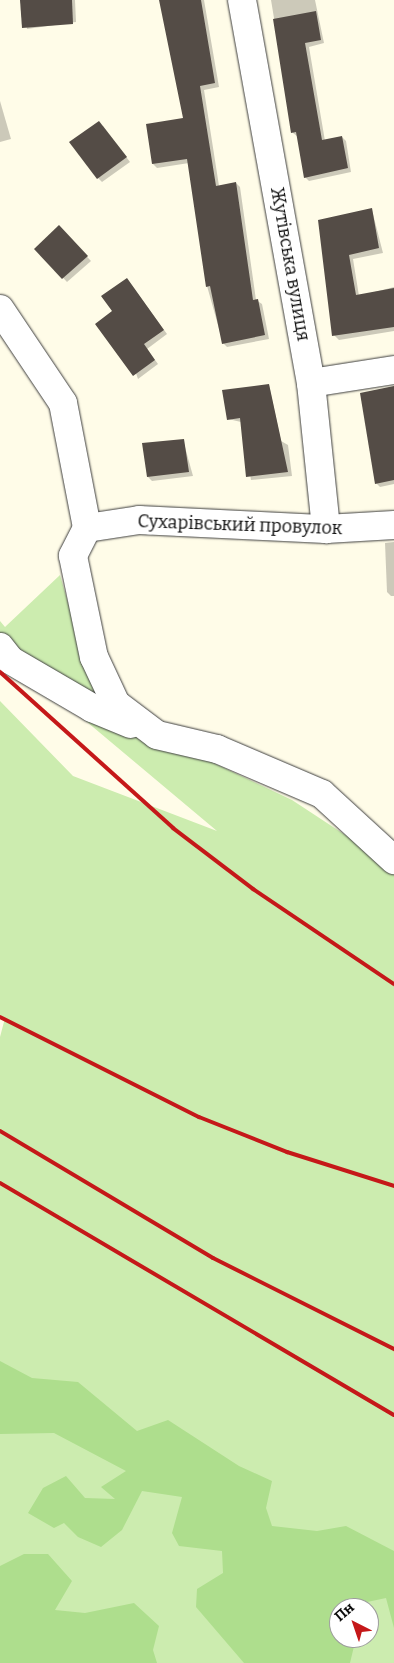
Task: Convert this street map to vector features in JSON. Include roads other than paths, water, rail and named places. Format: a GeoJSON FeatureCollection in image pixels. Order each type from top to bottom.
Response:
{"type":"FeatureCollection","features":[{"type":"Feature","properties":{"kind":"street","name":"Жутівська вулиця"},"geometry":{"type":"LineString","coordinates":[[242,0],[311,383],[326,529]]}},
{"type":"Feature","properties":{"kind":"street"},"geometry":{"type":"LineString","coordinates":[[0,309],[63,403],[87,528],[73,556],[94,658],[116,704],[157,735]]}},
{"type":"Feature","properties":{"kind":"street"},"geometry":{"type":"LineString","coordinates":[[311,383],[394,370]]}},
{"type":"Feature","properties":{"kind":"street","name":"Сухарівський провулок"},"geometry":{"type":"LineString","coordinates":[[87,528],[139,520],[326,529],[394,525]]}},
{"type":"Feature","properties":{"kind":"street"},"geometry":{"type":"LineString","coordinates":[[0,647],[10,660],[92,708],[157,735],[217,749],[322,794],[394,860]]}},
{"type":"Feature","properties":{"kind":"railway"},"geometry":{"type":"LineString","coordinates":[[0,672],[173,828],[253,889],[394,984]]}},
{"type":"Feature","properties":{"kind":"railway"},"geometry":{"type":"LineString","coordinates":[[0,1017],[199,1117],[287,1152],[394,1186]]}},
{"type":"Feature","properties":{"kind":"railway"},"geometry":{"type":"LineString","coordinates":[[0,1131],[213,1258],[394,1349]]}},
{"type":"Feature","properties":{"kind":"railway"},"geometry":{"type":"LineString","coordinates":[[0,1183],[394,1415]]}}]}
